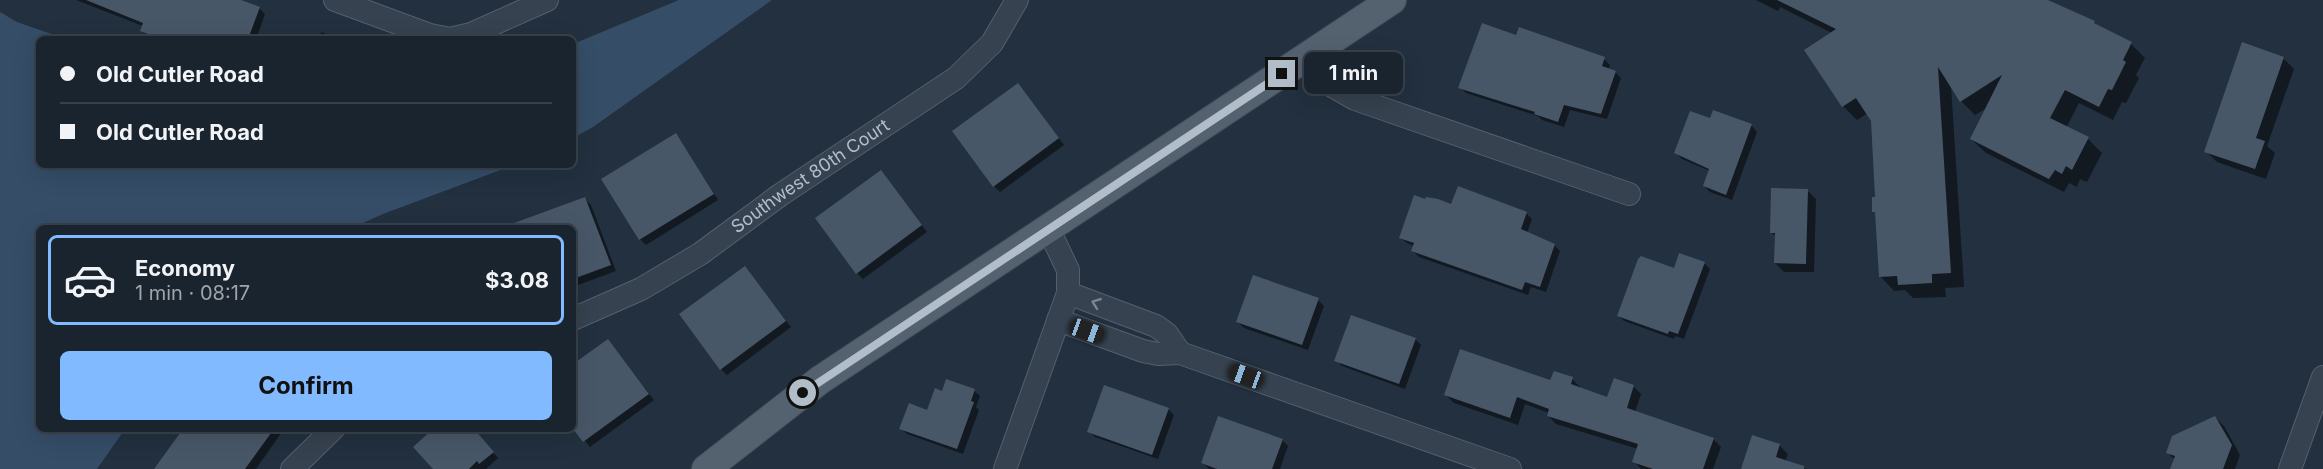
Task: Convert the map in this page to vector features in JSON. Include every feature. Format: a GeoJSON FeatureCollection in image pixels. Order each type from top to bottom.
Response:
{"type":"FeatureCollection","features":[{"type":"Feature","properties":{"kind":"main road"},"geometry":{"type":"LineString","coordinates":[[706,469],[820,380],[1392,0]]}},
{"type":"Feature","properties":{"kind":"street"},"geometry":{"type":"LineString","coordinates":[[335,0],[435,36]]}},
{"type":"Feature","properties":{"kind":"street"},"geometry":{"type":"LineString","coordinates":[[463,36],[547,0]]}},
{"type":"Feature","properties":{"kind":"street","name":"Southwest 80th Court"},"geometry":{"type":"LineString","coordinates":[[576,318],[641,289],[700,254],[780,195],[956,78],[992,44],[1017,0]]}},
{"type":"Feature","properties":{"kind":"street"},"geometry":{"type":"LineString","coordinates":[[1302,60],[1329,84],[1355,99],[1629,194]]}},
{"type":"Feature","properties":{"kind":"street"},"geometry":{"type":"LineString","coordinates":[[1005,469],[1068,293],[1068,270],[1048,230]]}},
{"type":"Feature","properties":{"kind":"street"},"geometry":{"type":"LineString","coordinates":[[1068,293],[1156,326],[1167,334],[1180,352]]}},
{"type":"Feature","properties":{"kind":"street"},"geometry":{"type":"LineString","coordinates":[[1127,346],[1137,317]]}},
{"type":"Feature","properties":{"kind":"street"},"geometry":{"type":"LineString","coordinates":[[1058,320],[1127,346],[1158,354],[1180,352],[1510,469]]}},
{"type":"Feature","properties":{"kind":"street"},"geometry":{"type":"LineString","coordinates":[[2290,469],[2323,376]]}},
{"type":"Feature","properties":{"kind":"street"},"geometry":{"type":"LineString","coordinates":[[292,469],[330,432]]}},
{"type":"Feature","properties":{"kind":"water"},"geometry":{"type":"Polygon","coordinates":[[[679,0],[772,0],[593,127],[576,136],[576,43],[679,0]]]}},
{"type":"Feature","properties":{"kind":"water"},"geometry":{"type":"Polygon","coordinates":[[[0,12],[17,22],[57,36],[36,36],[36,168],[506,168],[359,225],[36,225],[36,432],[123,432],[97,469],[0,469],[0,12]]]}},
{"type":"Feature","properties":{"kind":"building"},"geometry":{"type":"Polygon","coordinates":[[[86,0],[241,0],[260,7],[249,36],[153,36],[140,31],[143,23],[86,0]]]}},
{"type":"Feature","properties":{"kind":"building"},"geometry":{"type":"Polygon","coordinates":[[[1777,0],[2048,0],[2095,21],[2094,23],[2132,42],[2123,60],[2126,62],[2112,90],[2108,89],[2099,107],[2065,90],[2050,118],[2089,137],[2072,170],[2066,166],[2062,174],[2055,170],[2049,179],[1970,139],[2002,75],[1960,102],[1938,67],[1951,273],[1932,274],[1932,283],[1898,285],[1897,276],[1879,277],[1875,212],[1872,212],[1872,197],[1875,197],[1871,121],[1856,98],[1842,107],[1804,50],[1836,29],[1777,0]]]}},
{"type":"Feature","properties":{"kind":"building"},"geometry":{"type":"Polygon","coordinates":[[[1482,23],[1516,35],[1519,27],[1605,57],[1602,66],[1616,71],[1601,114],[1564,105],[1558,122],[1534,114],[1535,112],[1458,88],[1482,23]]]}},
{"type":"Feature","properties":{"kind":"building"},"geometry":{"type":"Polygon","coordinates":[[[2242,42],[2284,57],[2256,138],[2265,141],[2255,169],[2204,152],[2242,42]]]}},
{"type":"Feature","properties":{"kind":"building"},"geometry":{"type":"Polygon","coordinates":[[[1018,83],[1059,138],[993,187],[952,131],[1018,83]]]}},
{"type":"Feature","properties":{"kind":"building"},"geometry":{"type":"Polygon","coordinates":[[[1713,110],[1752,124],[1726,195],[1703,186],[1709,169],[1674,153],[1690,111],[1710,118],[1713,110]]]}},
{"type":"Feature","properties":{"kind":"building"},"geometry":{"type":"Polygon","coordinates":[[[676,133],[714,194],[639,240],[601,179],[676,133]]]}},
{"type":"Feature","properties":{"kind":"building"},"geometry":{"type":"Polygon","coordinates":[[[881,170],[922,225],[856,274],[815,218],[881,170]]]}},
{"type":"Feature","properties":{"kind":"building"},"geometry":{"type":"Polygon","coordinates":[[[1458,186],[1527,212],[1521,229],[1555,244],[1540,287],[1525,282],[1522,290],[1411,251],[1414,243],[1399,238],[1414,195],[1451,204],[1458,186]]]}},
{"type":"Feature","properties":{"kind":"building"},"geometry":{"type":"Polygon","coordinates":[[[1771,188],[1808,189],[1806,264],[1774,263],[1775,233],[1770,233],[1771,188]]]}},
{"type":"Feature","properties":{"kind":"building"},"geometry":{"type":"Polygon","coordinates":[[[585,197],[611,265],[576,278],[576,225],[509,225],[585,197]]]}},
{"type":"Feature","properties":{"kind":"building"},"geometry":{"type":"Polygon","coordinates":[[[1679,253],[1705,262],[1678,334],[1669,331],[1668,334],[1617,316],[1638,259],[1641,256],[1674,268],[1679,253]]]}},
{"type":"Feature","properties":{"kind":"building"},"geometry":{"type":"Polygon","coordinates":[[[745,266],[786,321],[720,370],[679,314],[745,266]]]}},
{"type":"Feature","properties":{"kind":"building"},"geometry":{"type":"Polygon","coordinates":[[[1253,275],[1319,298],[1302,345],[1236,322],[1253,275]]]}},
{"type":"Feature","properties":{"kind":"building"},"geometry":{"type":"Polygon","coordinates":[[[1351,315],[1416,338],[1399,384],[1334,361],[1351,315]]]}},
{"type":"Feature","properties":{"kind":"building"},"geometry":{"type":"Polygon","coordinates":[[[608,339],[649,394],[583,442],[575,432],[576,362],[608,339]]]}},
{"type":"Feature","properties":{"kind":"building"},"geometry":{"type":"Polygon","coordinates":[[[1460,349],[1550,380],[1554,371],[1573,377],[1571,384],[1607,397],[1614,378],[1634,385],[1627,408],[1714,438],[1703,469],[1653,469],[1632,462],[1638,444],[1547,416],[1549,409],[1517,397],[1510,418],[1444,395],[1460,349]]]}},
{"type":"Feature","properties":{"kind":"building"},"geometry":{"type":"Polygon","coordinates":[[[946,379],[975,389],[971,401],[974,402],[957,449],[899,429],[909,403],[927,410],[935,388],[942,391],[946,379]]]}},
{"type":"Feature","properties":{"kind":"building"},"geometry":{"type":"Polygon","coordinates":[[[1104,385],[1169,408],[1152,455],[1087,432],[1104,385]]]}},
{"type":"Feature","properties":{"kind":"building"},"geometry":{"type":"Polygon","coordinates":[[[1218,416],[1283,439],[1272,469],[1217,469],[1201,463],[1218,416]]]}},
{"type":"Feature","properties":{"kind":"building"},"geometry":{"type":"Polygon","coordinates":[[[2215,416],[2232,445],[2223,469],[2170,469],[2175,456],[2166,453],[2172,436],[2215,416]]]}},
{"type":"Feature","properties":{"kind":"building"},"geometry":{"type":"Polygon","coordinates":[[[181,432],[272,432],[245,469],[154,469],[181,432]]]}},
{"type":"Feature","properties":{"kind":"building"},"geometry":{"type":"Polygon","coordinates":[[[430,432],[477,432],[494,452],[479,464],[477,461],[469,469],[433,469],[413,447],[430,432]]]}},
{"type":"Feature","properties":{"kind":"building"},"geometry":{"type":"Polygon","coordinates":[[[1752,435],[1780,444],[1776,457],[1804,466],[1804,469],[1741,469],[1752,435]]]}},
{"type":"Feature","properties":{"kind":"route"},"geometry":{"type":"LineString","coordinates":[[803,393],[1282,74]]}}]}
